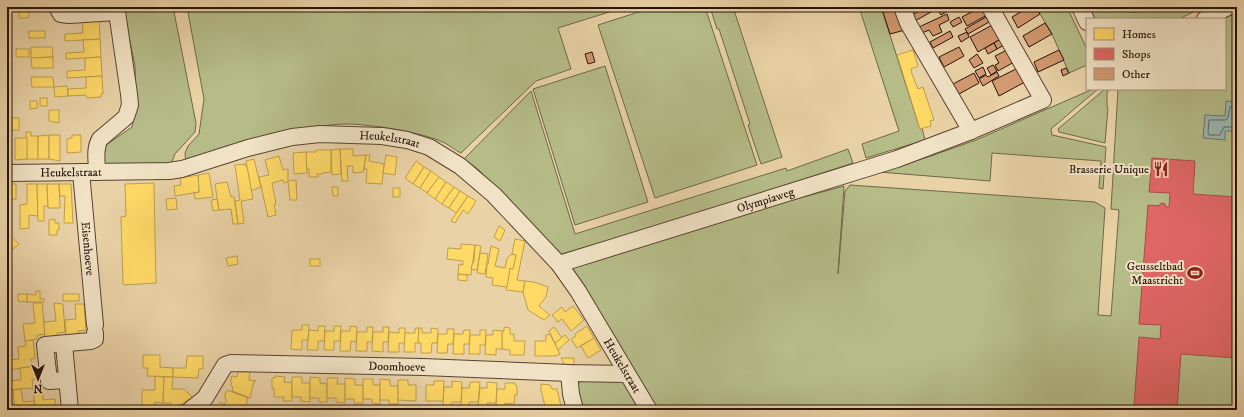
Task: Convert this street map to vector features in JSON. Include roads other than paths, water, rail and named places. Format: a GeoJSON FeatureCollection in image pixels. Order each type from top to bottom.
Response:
{"type":"FeatureCollection","features":[{"type":"Feature","properties":{"kind":"street"},"geometry":{"type":"LineString","coordinates":[[57,7],[62,14],[69,15],[117,12],[130,105],[126,117],[100,139],[96,148],[97,172]]}},
{"type":"Feature","properties":{"kind":"street"},"geometry":{"type":"LineString","coordinates":[[902,7],[908,23],[971,130]]}},
{"type":"Feature","properties":{"kind":"street","name":"Olympiaweg"},"geometry":{"type":"LineString","coordinates":[[559,264],[897,159],[1042,100],[990,7]]}},
{"type":"Feature","properties":{"kind":"street"},"geometry":{"type":"LineString","coordinates":[[1080,7],[1086,20]]}},
{"type":"Feature","properties":{"kind":"street"},"geometry":{"type":"LineString","coordinates":[[1207,18],[1228,7]]}},
{"type":"Feature","properties":{"kind":"street","name":"Heukelstraat"},"geometry":{"type":"LineString","coordinates":[[7,173],[175,170],[197,165],[248,148],[292,138],[320,134],[382,136],[418,143],[442,154],[460,166],[494,194],[559,264],[578,292],[649,410]]}},
{"type":"Feature","properties":{"kind":"street","name":"Eisenhoeve"},"geometry":{"type":"LineString","coordinates":[[70,410],[67,380],[49,381],[45,345],[64,344],[95,339],[80,172]]}},
{"type":"Feature","properties":{"kind":"street","name":"Doomhoeve"},"geometry":{"type":"LineString","coordinates":[[190,410],[205,398],[225,365],[231,363],[423,367],[626,374]]}},
{"type":"Feature","properties":{"kind":"street"},"geometry":{"type":"LineString","coordinates":[[569,373],[571,394],[575,410]]}},
{"type":"Feature","properties":{"kind":"water"},"geometry":{"type":"Polygon","coordinates":[[[1226,101],[1237,102],[1237,131],[1225,131],[1225,140],[1203,138],[1205,115],[1225,116],[1226,101]]]}},
{"type":"Feature","properties":{"kind":"waterway"},"geometry":{"type":"LineString","coordinates":[[1117,7],[1120,10],[1136,11],[1145,7]]}},
{"type":"Feature","properties":{"kind":"place","name":"Brasserie Unique"},"geometry":{"type":"Point","coordinates":[1161,169]}},
{"type":"Feature","properties":{"kind":"place","name":"Geusseltbad Maastricht"},"geometry":{"type":"Point","coordinates":[1195,273]}}]}
